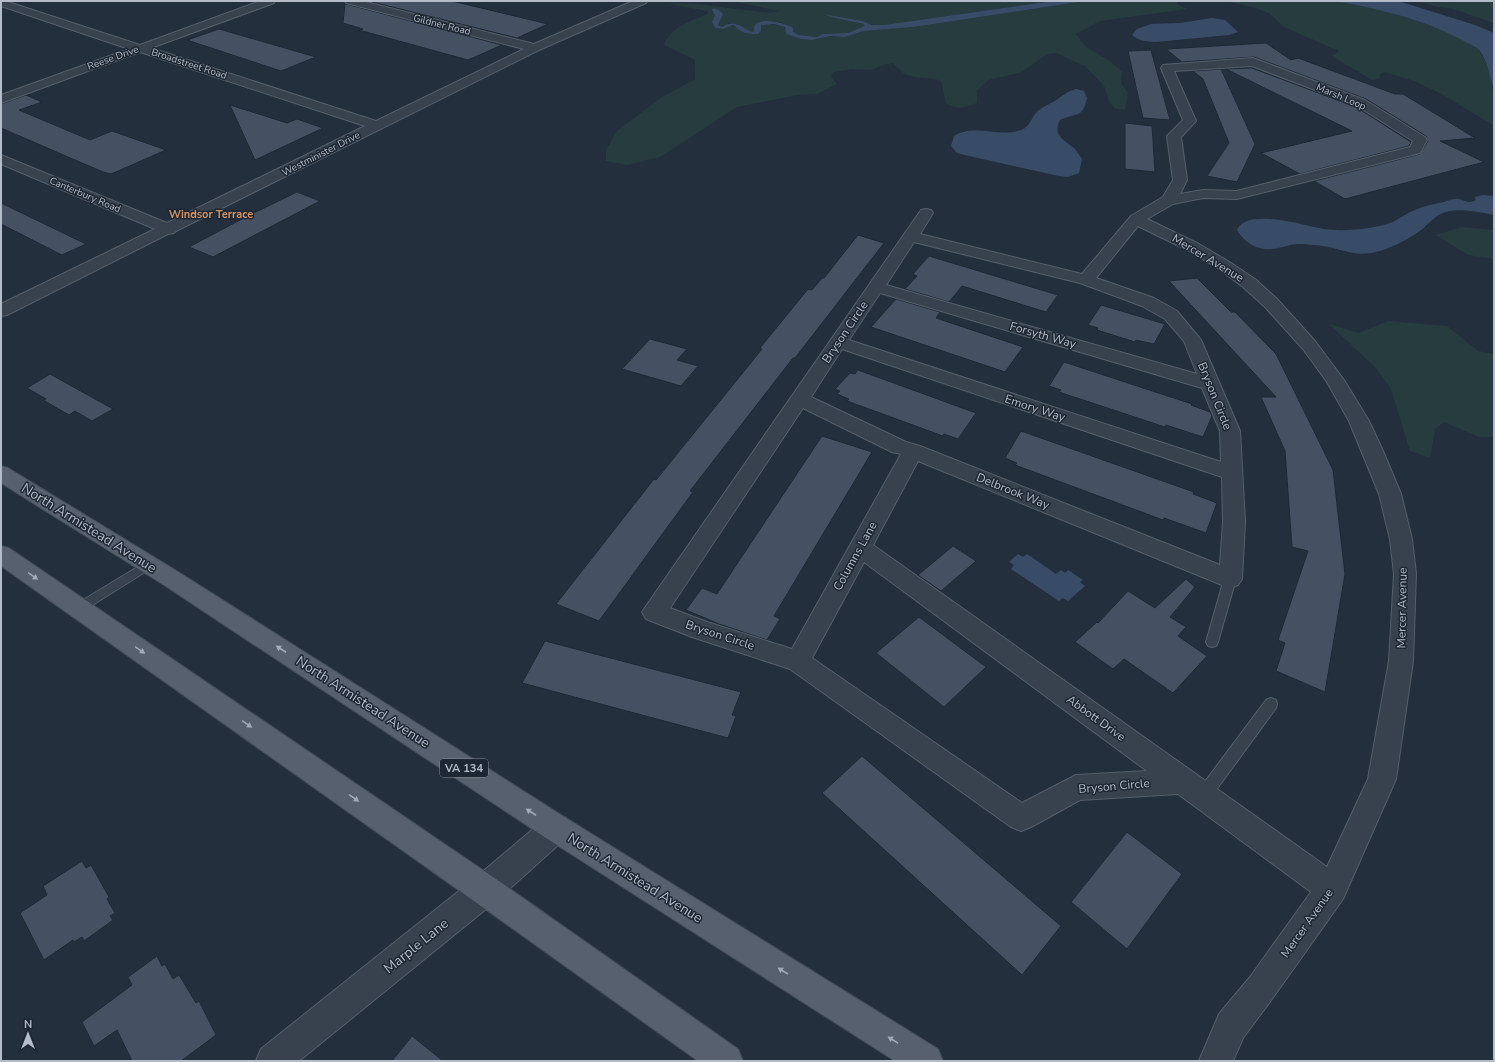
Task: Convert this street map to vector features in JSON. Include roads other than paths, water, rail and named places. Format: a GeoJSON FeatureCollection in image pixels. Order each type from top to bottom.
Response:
{"type":"FeatureCollection","features":[{"type":"Feature","properties":{"kind":"main road","name":"North Armistead Avenue"},"geometry":{"type":"LineString","coordinates":[[1,473],[149,564],[556,828],[926,1061]]}},
{"type":"Feature","properties":{"kind":"main road"},"geometry":{"type":"LineString","coordinates":[[1,554],[485,890],[726,1061]]}},
{"type":"Feature","properties":{"kind":"street","name":"Reese Drive"},"geometry":{"type":"LineString","coordinates":[[1,99],[270,1]]}},
{"type":"Feature","properties":{"kind":"street","name":"Gildner Road"},"geometry":{"type":"LineString","coordinates":[[350,1],[535,48]]}},
{"type":"Feature","properties":{"kind":"street","name":"Westminister Drive"},"geometry":{"type":"LineString","coordinates":[[1,311],[169,230],[535,48],[642,1]]}},
{"type":"Feature","properties":{"kind":"street","name":"Broadstreet Road"},"geometry":{"type":"LineString","coordinates":[[1,3],[377,126]]}},
{"type":"Feature","properties":{"kind":"street","name":"Marsh Loop"},"geometry":{"type":"LineString","coordinates":[[1136,219],[1169,200],[1203,194],[1237,195],[1415,150],[1420,140],[1361,103],[1253,62],[1167,68],[1190,121],[1174,136],[1180,180],[1169,200]]}},
{"type":"Feature","properties":{"kind":"street","name":"Canterbury Road"},"geometry":{"type":"LineString","coordinates":[[1,159],[169,230]]}},
{"type":"Feature","properties":{"kind":"street","name":"Bryson Circle"},"geometry":{"type":"LineString","coordinates":[[926,213],[654,612],[700,630],[798,661],[1021,818],[1076,788],[1193,788]]}},
{"type":"Feature","properties":{"kind":"street"},"geometry":{"type":"LineString","coordinates":[[1086,280],[1136,219]]}},
{"type":"Feature","properties":{"kind":"street","name":"Mercer Avenue"},"geometry":{"type":"LineString","coordinates":[[1136,219],[1193,247],[1225,266],[1249,283],[1287,319],[1309,345],[1335,380],[1362,427],[1373,451],[1390,494],[1401,539],[1405,574],[1401,662],[1382,779],[1332,889],[1261,988],[1231,1026],[1216,1061]]}},
{"type":"Feature","properties":{"kind":"street","name":"Bryson Circle"},"geometry":{"type":"LineString","coordinates":[[910,236],[1086,280],[1148,302],[1171,315],[1192,340],[1230,431],[1234,522],[1230,578]]}},
{"type":"Feature","properties":{"kind":"street","name":"Forsyth Way"},"geometry":{"type":"LineString","coordinates":[[876,287],[1211,384]]}},
{"type":"Feature","properties":{"kind":"street","name":"Emory Way"},"geometry":{"type":"LineString","coordinates":[[838,342],[1232,473]]}},
{"type":"Feature","properties":{"kind":"street","name":"Delbrook Way"},"geometry":{"type":"LineString","coordinates":[[799,399],[899,447],[913,451],[1230,578]]}},
{"type":"Feature","properties":{"kind":"street","name":"Columns Lane"},"geometry":{"type":"LineString","coordinates":[[798,661],[913,451]]}},
{"type":"Feature","properties":{"kind":"street","name":"Abbott Drive"},"geometry":{"type":"LineString","coordinates":[[860,547],[1332,889]]}},
{"type":"Feature","properties":{"kind":"street","name":"Marple Lane"},"geometry":{"type":"LineString","coordinates":[[273,1061],[485,890],[556,828]]}},
{"type":"Feature","properties":{"kind":"lane"},"geometry":{"type":"LineString","coordinates":[[79,608],[149,564]]}},
{"type":"Feature","properties":{"kind":"lane"},"geometry":{"type":"LineString","coordinates":[[1212,642],[1230,578]]}},
{"type":"Feature","properties":{"kind":"lane"},"geometry":{"type":"LineString","coordinates":[[1193,788],[1271,704]]}},
{"type":"Feature","properties":{"kind":"water"},"geometry":{"type":"Polygon","coordinates":[[[1053,1],[1086,1],[913,27],[863,31],[845,37],[830,36],[812,40],[801,39],[786,34],[785,27],[774,24],[761,25],[761,31],[758,34],[754,34],[743,32],[733,25],[723,29],[715,28],[712,22],[715,15],[712,10],[714,8],[723,14],[718,25],[722,27],[735,24],[753,32],[755,25],[762,21],[767,21],[790,26],[793,28],[793,32],[799,35],[817,37],[823,34],[848,33],[865,26],[864,24],[823,14],[862,21],[872,25],[884,25],[1053,1]]]}},
{"type":"Feature","properties":{"kind":"water"},"geometry":{"type":"Polygon","coordinates":[[[1335,1],[1398,1],[1475,25],[1494,33],[1494,90],[1485,59],[1479,50],[1471,45],[1451,34],[1419,21],[1335,1]]]}},
{"type":"Feature","properties":{"kind":"water"},"geometry":{"type":"Polygon","coordinates":[[[1212,18],[1225,20],[1238,32],[1229,35],[1155,42],[1140,40],[1132,35],[1137,29],[1151,24],[1180,23],[1212,18]]]}},
{"type":"Feature","properties":{"kind":"water"},"geometry":{"type":"Polygon","coordinates":[[[1076,89],[1084,91],[1087,98],[1083,110],[1078,114],[1060,120],[1057,130],[1060,137],[1074,148],[1082,159],[1079,173],[1068,177],[1059,176],[957,153],[951,146],[954,136],[962,132],[978,130],[1013,132],[1024,129],[1029,124],[1036,112],[1068,92],[1076,89]]]}},
{"type":"Feature","properties":{"kind":"water"},"geometry":{"type":"Polygon","coordinates":[[[1483,195],[1494,196],[1494,215],[1463,210],[1445,212],[1438,215],[1421,230],[1404,241],[1377,252],[1364,254],[1304,244],[1293,244],[1274,249],[1264,249],[1250,244],[1237,230],[1243,223],[1252,220],[1264,219],[1291,222],[1331,230],[1368,228],[1393,222],[1425,206],[1455,199],[1471,202],[1476,200],[1475,197],[1483,195]]]}},
{"type":"Feature","properties":{"kind":"water"},"geometry":{"type":"Polygon","coordinates":[[[1018,554],[1023,557],[1027,554],[1056,574],[1061,570],[1065,573],[1068,570],[1083,580],[1080,582],[1085,586],[1068,601],[1063,598],[1059,601],[1011,569],[1014,565],[1009,562],[1018,554]]]}},
{"type":"Feature","properties":{"kind":"district","name":"Windsor Terrace"},"geometry":{"type":"Point","coordinates":[211,214]}}]}
